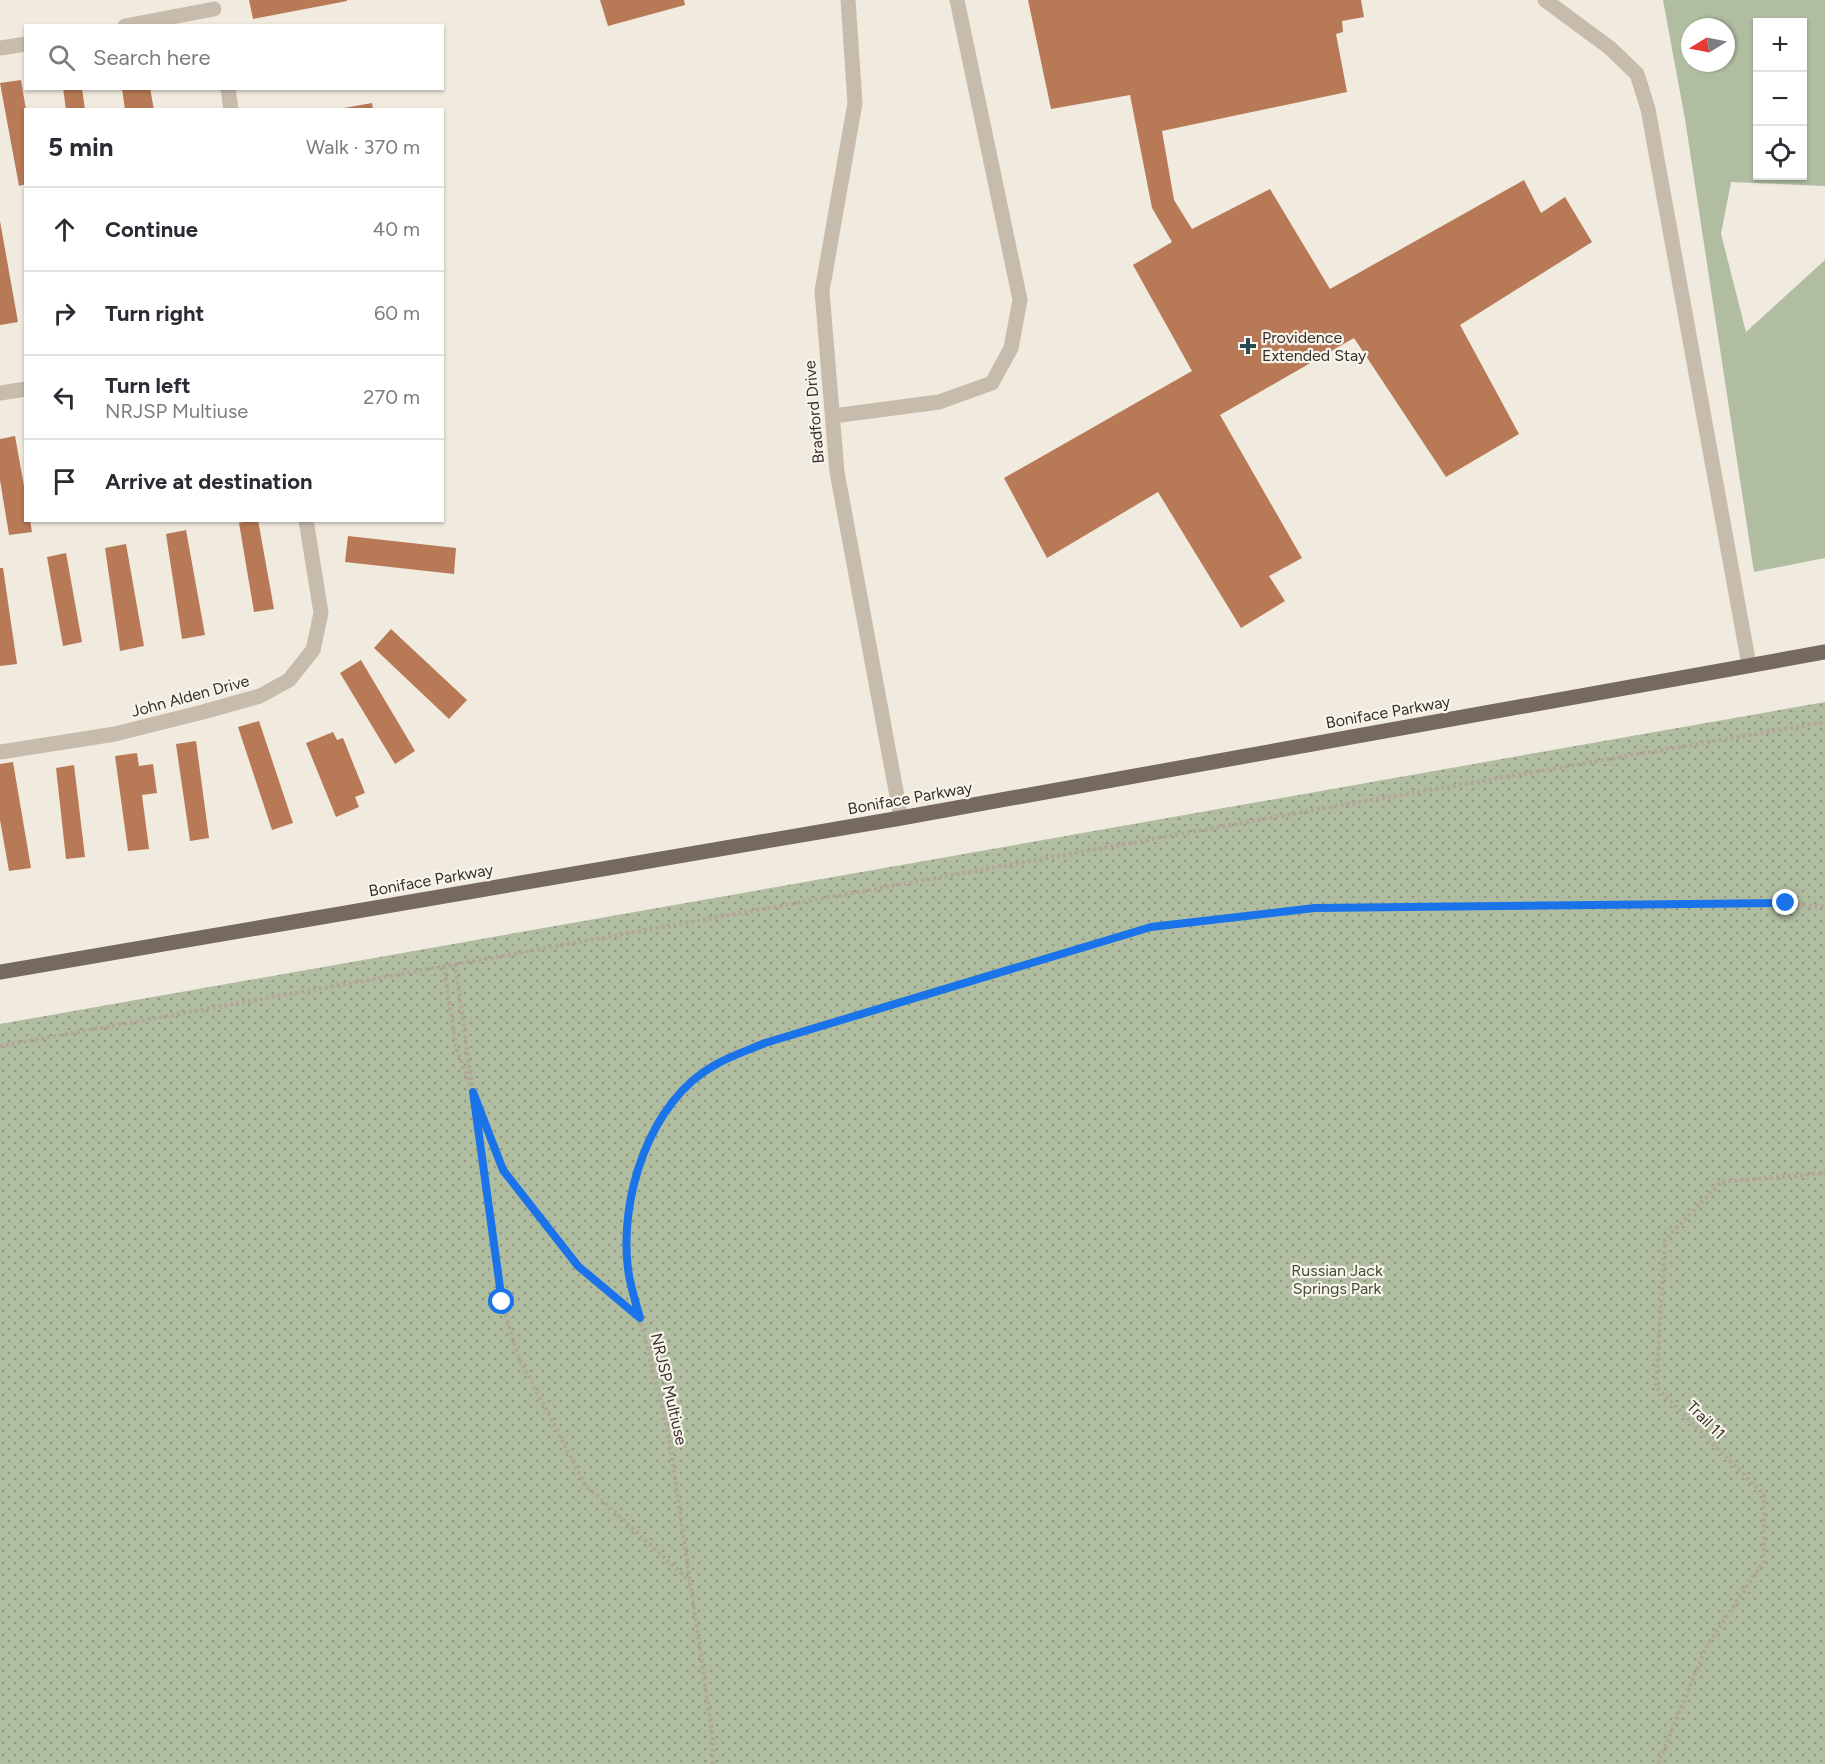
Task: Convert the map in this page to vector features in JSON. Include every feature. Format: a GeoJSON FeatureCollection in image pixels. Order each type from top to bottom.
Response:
{"type":"FeatureCollection","features":[{"type":"Feature","properties":{"kind":"main road","name":"Boniface Parkway"},"geometry":{"type":"LineString","coordinates":[[0,972],[901,818],[1825,652]]}},
{"type":"Feature","properties":{"kind":"street","name":"Bradford Drive"},"geometry":{"type":"LineString","coordinates":[[848,0],[855,103],[822,291],[837,472],[901,818]]}},
{"type":"Feature","properties":{"kind":"street"},"geometry":{"type":"LineString","coordinates":[[833,416],[939,402],[992,383],[1011,348],[1020,300],[957,0]]}},
{"type":"Feature","properties":{"kind":"street"},"geometry":{"type":"LineString","coordinates":[[1545,0],[1610,48],[1637,74],[1648,109],[1749,665]]}},
{"type":"Feature","properties":{"kind":"street"},"geometry":{"type":"LineString","coordinates":[[133,24],[213,5],[217,24]]}},
{"type":"Feature","properties":{"kind":"street"},"geometry":{"type":"LineString","coordinates":[[0,48],[24,44]]}},
{"type":"Feature","properties":{"kind":"street"},"geometry":{"type":"LineString","coordinates":[[228,90],[231,108]]}},
{"type":"Feature","properties":{"kind":"street"},"geometry":{"type":"LineString","coordinates":[[0,393],[24,388]]}},
{"type":"Feature","properties":{"kind":"street","name":"John Alden Drive"},"geometry":{"type":"LineString","coordinates":[[0,752],[115,734],[260,696],[289,680],[313,650],[321,613],[306,522]]}},
{"type":"Feature","properties":{"kind":"path"},"geometry":{"type":"LineString","coordinates":[[0,1046],[1348,804],[1825,722]]}},
{"type":"Feature","properties":{"kind":"path","name":"NRJSP Multiuse"},"geometry":{"type":"LineString","coordinates":[[713,1764],[713,1739],[669,1437],[628,1269],[628,1203],[652,1131],[678,1094],[713,1065],[765,1043],[1151,927],[1315,908],[1786,903],[1825,907]]}},
{"type":"Feature","properties":{"kind":"path"},"geometry":{"type":"LineString","coordinates":[[455,964],[502,1302],[518,1356],[586,1486],[690,1582]]}},
{"type":"Feature","properties":{"kind":"path"},"geometry":{"type":"LineString","coordinates":[[444,966],[456,1048],[503,1170],[578,1266],[640,1318]]}},
{"type":"Feature","properties":{"kind":"path","name":"Trail 11"},"geometry":{"type":"LineString","coordinates":[[1659,1764],[1706,1647],[1764,1561],[1764,1495],[1656,1387],[1665,1240],[1720,1182],[1825,1173]]}},
{"type":"Feature","properties":{"kind":"green space"},"geometry":{"type":"Polygon","coordinates":[[[1663,0],[1825,0],[1825,186],[1731,182],[1721,234],[1746,332],[1825,260],[1825,558],[1754,572],[1685,119],[1663,0]]]}},
{"type":"Feature","properties":{"kind":"green space","name":"Russian Jack Springs Park"},"geometry":{"type":"Polygon","coordinates":[[[1825,702],[1825,1764],[0,1764],[0,1024],[1825,702]]]}},
{"type":"Feature","properties":{"kind":"building"},"geometry":{"type":"Polygon","coordinates":[[[249,0],[347,0],[347,1],[253,19],[249,0]]]}},
{"type":"Feature","properties":{"kind":"building"},"geometry":{"type":"Polygon","coordinates":[[[600,0],[684,0],[685,5],[608,26],[600,0]]]}},
{"type":"Feature","properties":{"kind":"building"},"geometry":{"type":"Polygon","coordinates":[[[1028,0],[1361,0],[1364,17],[1342,21],[1343,32],[1336,34],[1347,92],[1162,131],[1174,200],[1192,229],[1270,189],[1330,289],[1524,180],[1541,213],[1565,197],[1592,242],[1460,325],[1519,434],[1446,477],[1354,338],[1220,415],[1302,558],[1269,576],[1285,601],[1241,628],[1158,492],[1047,558],[1004,478],[1192,371],[1133,265],[1172,242],[1152,208],[1130,95],[1051,109],[1028,0]]]}},
{"type":"Feature","properties":{"kind":"building"},"geometry":{"type":"Polygon","coordinates":[[[21,80],[26,108],[24,185],[19,186],[0,83],[21,80]]]}},
{"type":"Feature","properties":{"kind":"building"},"geometry":{"type":"Polygon","coordinates":[[[63,90],[82,90],[85,108],[66,108],[63,90]]]}},
{"type":"Feature","properties":{"kind":"building"},"geometry":{"type":"Polygon","coordinates":[[[122,90],[150,90],[154,108],[125,108],[122,90]]]}},
{"type":"Feature","properties":{"kind":"building"},"geometry":{"type":"Polygon","coordinates":[[[372,103],[373,108],[344,108],[372,103]]]}},
{"type":"Feature","properties":{"kind":"building"},"geometry":{"type":"Polygon","coordinates":[[[0,221],[18,322],[0,325],[0,221]]]}},
{"type":"Feature","properties":{"kind":"building"},"geometry":{"type":"Polygon","coordinates":[[[15,436],[24,486],[24,522],[30,522],[32,532],[9,535],[0,480],[0,439],[15,436]]]}},
{"type":"Feature","properties":{"kind":"building"},"geometry":{"type":"Polygon","coordinates":[[[258,522],[274,609],[254,612],[239,523],[258,522]]]}},
{"type":"Feature","properties":{"kind":"building"},"geometry":{"type":"Polygon","coordinates":[[[186,530],[205,635],[182,639],[166,534],[186,530]]]}},
{"type":"Feature","properties":{"kind":"building"},"geometry":{"type":"Polygon","coordinates":[[[348,536],[456,548],[454,574],[345,562],[348,536]]]}},
{"type":"Feature","properties":{"kind":"building"},"geometry":{"type":"Polygon","coordinates":[[[126,544],[144,646],[120,651],[105,548],[126,544]]]}},
{"type":"Feature","properties":{"kind":"building"},"geometry":{"type":"Polygon","coordinates":[[[66,553],[82,642],[63,646],[47,557],[66,553]]]}},
{"type":"Feature","properties":{"kind":"building"},"geometry":{"type":"Polygon","coordinates":[[[0,568],[3,568],[17,664],[0,666],[0,568]]]}},
{"type":"Feature","properties":{"kind":"building"},"geometry":{"type":"Polygon","coordinates":[[[391,629],[467,700],[449,719],[374,648],[391,629]]]}},
{"type":"Feature","properties":{"kind":"building"},"geometry":{"type":"Polygon","coordinates":[[[361,660],[415,751],[395,764],[340,673],[361,660]]]}},
{"type":"Feature","properties":{"kind":"building"},"geometry":{"type":"Polygon","coordinates":[[[259,721],[293,823],[272,830],[238,727],[259,721]]]}},
{"type":"Feature","properties":{"kind":"building"},"geometry":{"type":"Polygon","coordinates":[[[333,732],[337,740],[343,738],[365,793],[355,797],[359,807],[336,817],[306,743],[333,732]]]}},
{"type":"Feature","properties":{"kind":"building"},"geometry":{"type":"Polygon","coordinates":[[[196,741],[209,838],[190,841],[176,744],[196,741]]]}},
{"type":"Feature","properties":{"kind":"building"},"geometry":{"type":"Polygon","coordinates":[[[137,753],[139,766],[153,764],[157,793],[142,795],[149,849],[128,851],[115,756],[137,753]]]}},
{"type":"Feature","properties":{"kind":"building"},"geometry":{"type":"Polygon","coordinates":[[[13,762],[31,868],[9,871],[0,820],[0,764],[13,762]]]}},
{"type":"Feature","properties":{"kind":"building"},"geometry":{"type":"Polygon","coordinates":[[[74,765],[85,857],[66,859],[56,768],[74,765]]]}},
{"type":"Feature","properties":{"kind":"place","name":"Providence Extended Stay"},"geometry":{"type":"Point","coordinates":[1248,346]}},
{"type":"Feature","properties":{"kind":"route"},"geometry":{"type":"LineString","coordinates":[[502,1302],[473,1092],[503,1170],[578,1266],[640,1318],[628,1269],[628,1203],[652,1131],[678,1094],[713,1065],[765,1043],[1151,927],[1315,908],[1786,903]]}}]}
